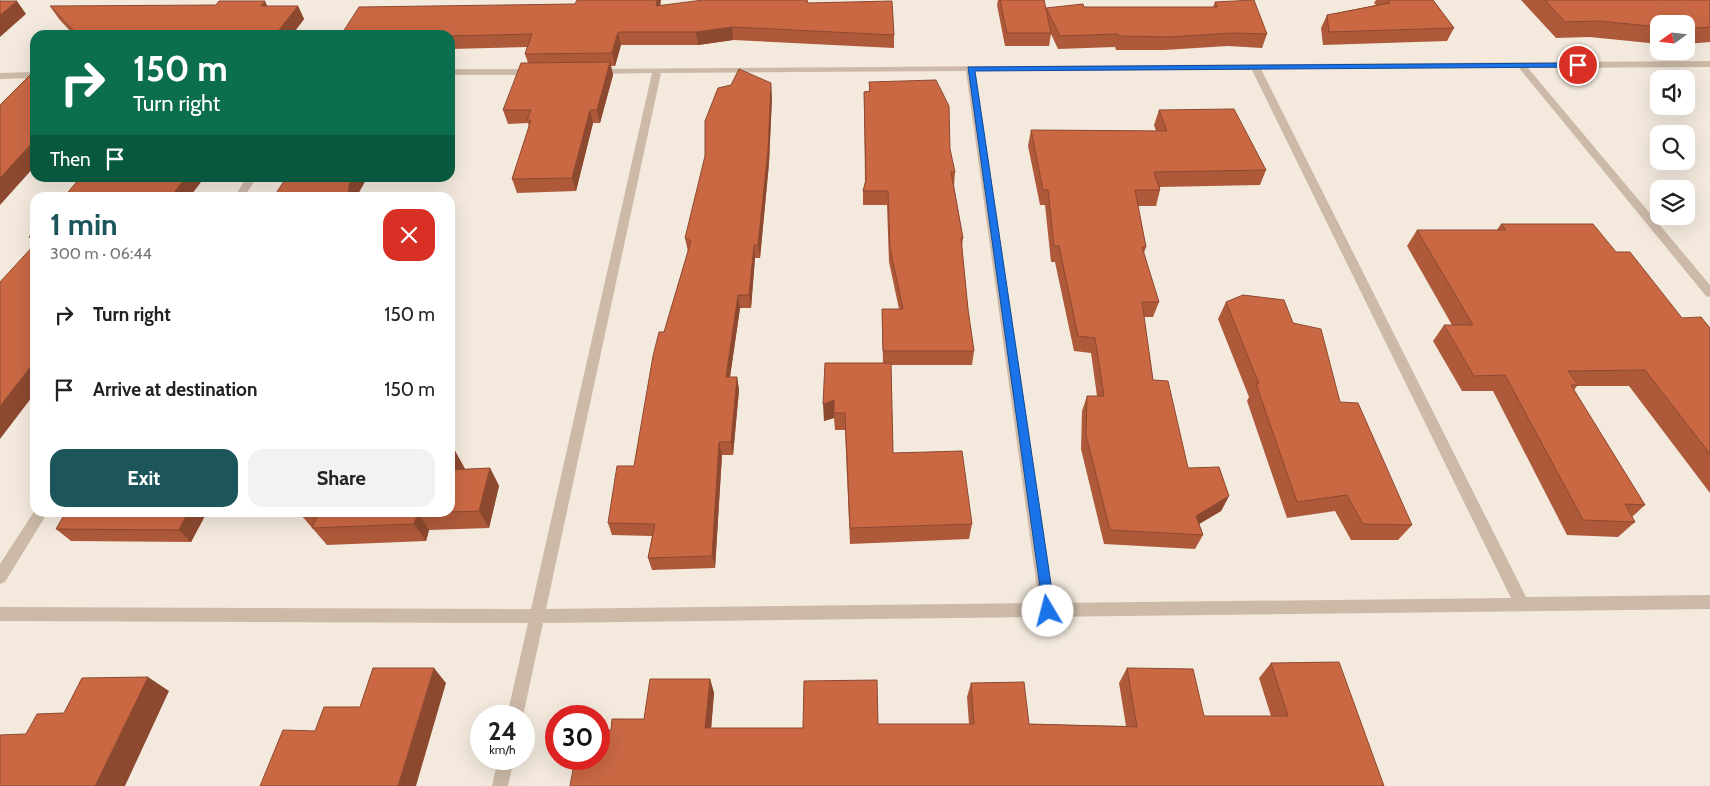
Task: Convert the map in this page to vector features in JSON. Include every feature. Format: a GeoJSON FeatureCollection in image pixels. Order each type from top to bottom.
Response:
{"type":"FeatureCollection","features":[{"type":"Feature","properties":{"kind":"street"},"geometry":{"type":"LineString","coordinates":[[588,71],[1710,64]]}},
{"type":"Feature","properties":{"kind":"street"},"geometry":{"type":"LineString","coordinates":[[1521,65],[1710,293]]}},
{"type":"Feature","properties":{"kind":"street"},"geometry":{"type":"LineString","coordinates":[[1255,67],[1522,604]]}},
{"type":"Feature","properties":{"kind":"street"},"geometry":{"type":"LineString","coordinates":[[970,69],[1048,611]]}},
{"type":"Feature","properties":{"kind":"street"},"geometry":{"type":"LineString","coordinates":[[517,705],[657,71]]}},
{"type":"Feature","properties":{"kind":"street"},"geometry":{"type":"LineString","coordinates":[[455,72],[549,72]]}},
{"type":"Feature","properties":{"kind":"street"},"geometry":{"type":"LineString","coordinates":[[0,76],[30,76]]}},
{"type":"Feature","properties":{"kind":"street"},"geometry":{"type":"LineString","coordinates":[[0,577],[39,517]]}},
{"type":"Feature","properties":{"kind":"street"},"geometry":{"type":"LineString","coordinates":[[0,614],[537,616],[1710,602]]}},
{"type":"Feature","properties":{"kind":"street"},"geometry":{"type":"LineString","coordinates":[[500,786],[504,770]]}},
{"type":"Feature","properties":{"kind":"building"},"geometry":{"type":"Polygon","coordinates":[[[577,0],[657,0],[656,6],[703,0],[807,0],[808,3],[892,1],[894,35],[732,27],[696,32],[618,32],[612,53],[525,54],[532,34],[455,36],[455,30],[344,30],[359,7],[575,4],[577,0]]]}},
{"type":"Feature","properties":{"kind":"building"},"geometry":{"type":"Polygon","coordinates":[[[1000,0],[1044,0],[1051,33],[1007,33],[1000,0]]]}},
{"type":"Feature","properties":{"kind":"building"},"geometry":{"type":"Polygon","coordinates":[[[1254,0],[1267,34],[1233,33],[1168,37],[1119,36],[1118,34],[1060,36],[1046,8],[1083,4],[1084,7],[1217,7],[1215,2],[1254,0]]]}},
{"type":"Feature","properties":{"kind":"building"},"geometry":{"type":"Polygon","coordinates":[[[1388,0],[1433,0],[1454,28],[1329,32],[1327,15],[1390,3],[1388,0]]]}},
{"type":"Feature","properties":{"kind":"building"},"geometry":{"type":"Polygon","coordinates":[[[1545,0],[1710,0],[1710,27],[1695,28],[1695,15],[1650,15],[1650,26],[1600,21],[1565,22],[1545,0]]]}},
{"type":"Feature","properties":{"kind":"building"},"geometry":{"type":"Polygon","coordinates":[[[0,1],[17,1],[0,15],[0,1]]]}},
{"type":"Feature","properties":{"kind":"building"},"geometry":{"type":"Polygon","coordinates":[[[219,1],[265,1],[261,6],[298,6],[279,30],[73,30],[50,6],[216,5],[219,1]]]}},
{"type":"Feature","properties":{"kind":"building"},"geometry":{"type":"Polygon","coordinates":[[[610,62],[597,110],[590,110],[572,178],[512,179],[531,120],[527,120],[531,110],[503,110],[521,63],[610,62]]]}},
{"type":"Feature","properties":{"kind":"building"},"geometry":{"type":"Polygon","coordinates":[[[739,69],[771,83],[768,150],[758,245],[754,245],[749,295],[738,295],[726,377],[737,377],[731,442],[719,442],[712,556],[648,558],[655,524],[608,523],[617,466],[634,466],[659,332],[664,332],[691,241],[685,238],[705,156],[705,121],[718,88],[731,85],[739,69]]]}},
{"type":"Feature","properties":{"kind":"building"},"geometry":{"type":"Polygon","coordinates":[[[30,75],[30,145],[0,178],[0,105],[30,75]]]}},
{"type":"Feature","properties":{"kind":"building"},"geometry":{"type":"Polygon","coordinates":[[[936,80],[949,106],[950,149],[955,172],[951,172],[963,238],[961,238],[974,351],[883,351],[882,309],[903,309],[890,248],[888,191],[863,191],[866,180],[864,92],[870,91],[869,82],[936,80]]]}},
{"type":"Feature","properties":{"kind":"building"},"geometry":{"type":"Polygon","coordinates":[[[1234,109],[1266,170],[1154,172],[1160,190],[1135,190],[1146,247],[1142,247],[1159,302],[1142,302],[1153,380],[1168,381],[1188,468],[1219,467],[1229,496],[1196,516],[1203,535],[1110,530],[1086,435],[1087,396],[1104,396],[1095,338],[1078,336],[1059,246],[1054,246],[1048,190],[1043,190],[1031,130],[1167,131],[1159,110],[1234,109]]]}},
{"type":"Feature","properties":{"kind":"building"},"geometry":{"type":"Polygon","coordinates":[[[77,182],[182,182],[174,192],[68,192],[77,182]]]}},
{"type":"Feature","properties":{"kind":"building"},"geometry":{"type":"Polygon","coordinates":[[[283,182],[351,182],[348,192],[277,192],[283,182]]]}},
{"type":"Feature","properties":{"kind":"building"},"geometry":{"type":"Polygon","coordinates":[[[1501,224],[1593,224],[1616,252],[1630,252],[1682,318],[1701,317],[1710,328],[1710,454],[1645,370],[1568,371],[1578,385],[1571,385],[1645,505],[1625,504],[1635,522],[1583,520],[1505,375],[1474,376],[1444,325],[1473,325],[1417,230],[1506,230],[1501,224]]]}},
{"type":"Feature","properties":{"kind":"building"},"geometry":{"type":"Polygon","coordinates":[[[30,249],[30,367],[0,406],[0,282],[30,249]]]}},
{"type":"Feature","properties":{"kind":"building"},"geometry":{"type":"Polygon","coordinates":[[[1243,295],[1284,300],[1293,323],[1321,329],[1340,402],[1358,403],[1412,525],[1363,524],[1347,495],[1297,502],[1256,384],[1259,384],[1226,302],[1243,295]]]}},
{"type":"Feature","properties":{"kind":"building"},"geometry":{"type":"Polygon","coordinates":[[[825,363],[891,363],[893,453],[962,451],[972,524],[850,528],[845,413],[834,413],[834,400],[823,404],[825,363]]]}},
{"type":"Feature","properties":{"kind":"building"},"geometry":{"type":"Polygon","coordinates":[[[490,468],[479,511],[455,512],[455,470],[490,468]]]}},
{"type":"Feature","properties":{"kind":"building"},"geometry":{"type":"Polygon","coordinates":[[[63,517],[186,517],[179,530],[56,529],[63,517]]]}},
{"type":"Feature","properties":{"kind":"building"},"geometry":{"type":"Polygon","coordinates":[[[317,517],[417,517],[414,524],[312,528],[317,517]]]}},
{"type":"Feature","properties":{"kind":"building"},"geometry":{"type":"Polygon","coordinates":[[[1339,662],[1384,786],[570,786],[573,770],[610,770],[610,730],[612,719],[644,719],[650,679],[710,679],[705,728],[803,728],[804,681],[877,680],[878,724],[974,724],[971,683],[1024,682],[1029,724],[1137,727],[1127,668],[1193,669],[1204,716],[1288,716],[1271,663],[1339,662]]]}},
{"type":"Feature","properties":{"kind":"building"},"geometry":{"type":"Polygon","coordinates":[[[373,668],[434,668],[398,786],[260,786],[283,730],[315,731],[324,707],[360,707],[373,668]]]}},
{"type":"Feature","properties":{"kind":"building"},"geometry":{"type":"Polygon","coordinates":[[[148,677],[95,786],[0,786],[0,735],[26,734],[37,714],[64,713],[82,678],[148,677]]]}},
{"type":"Feature","properties":{"kind":"route"},"geometry":{"type":"LineString","coordinates":[[1048,611],[970,69],[1578,65]]}}]}
